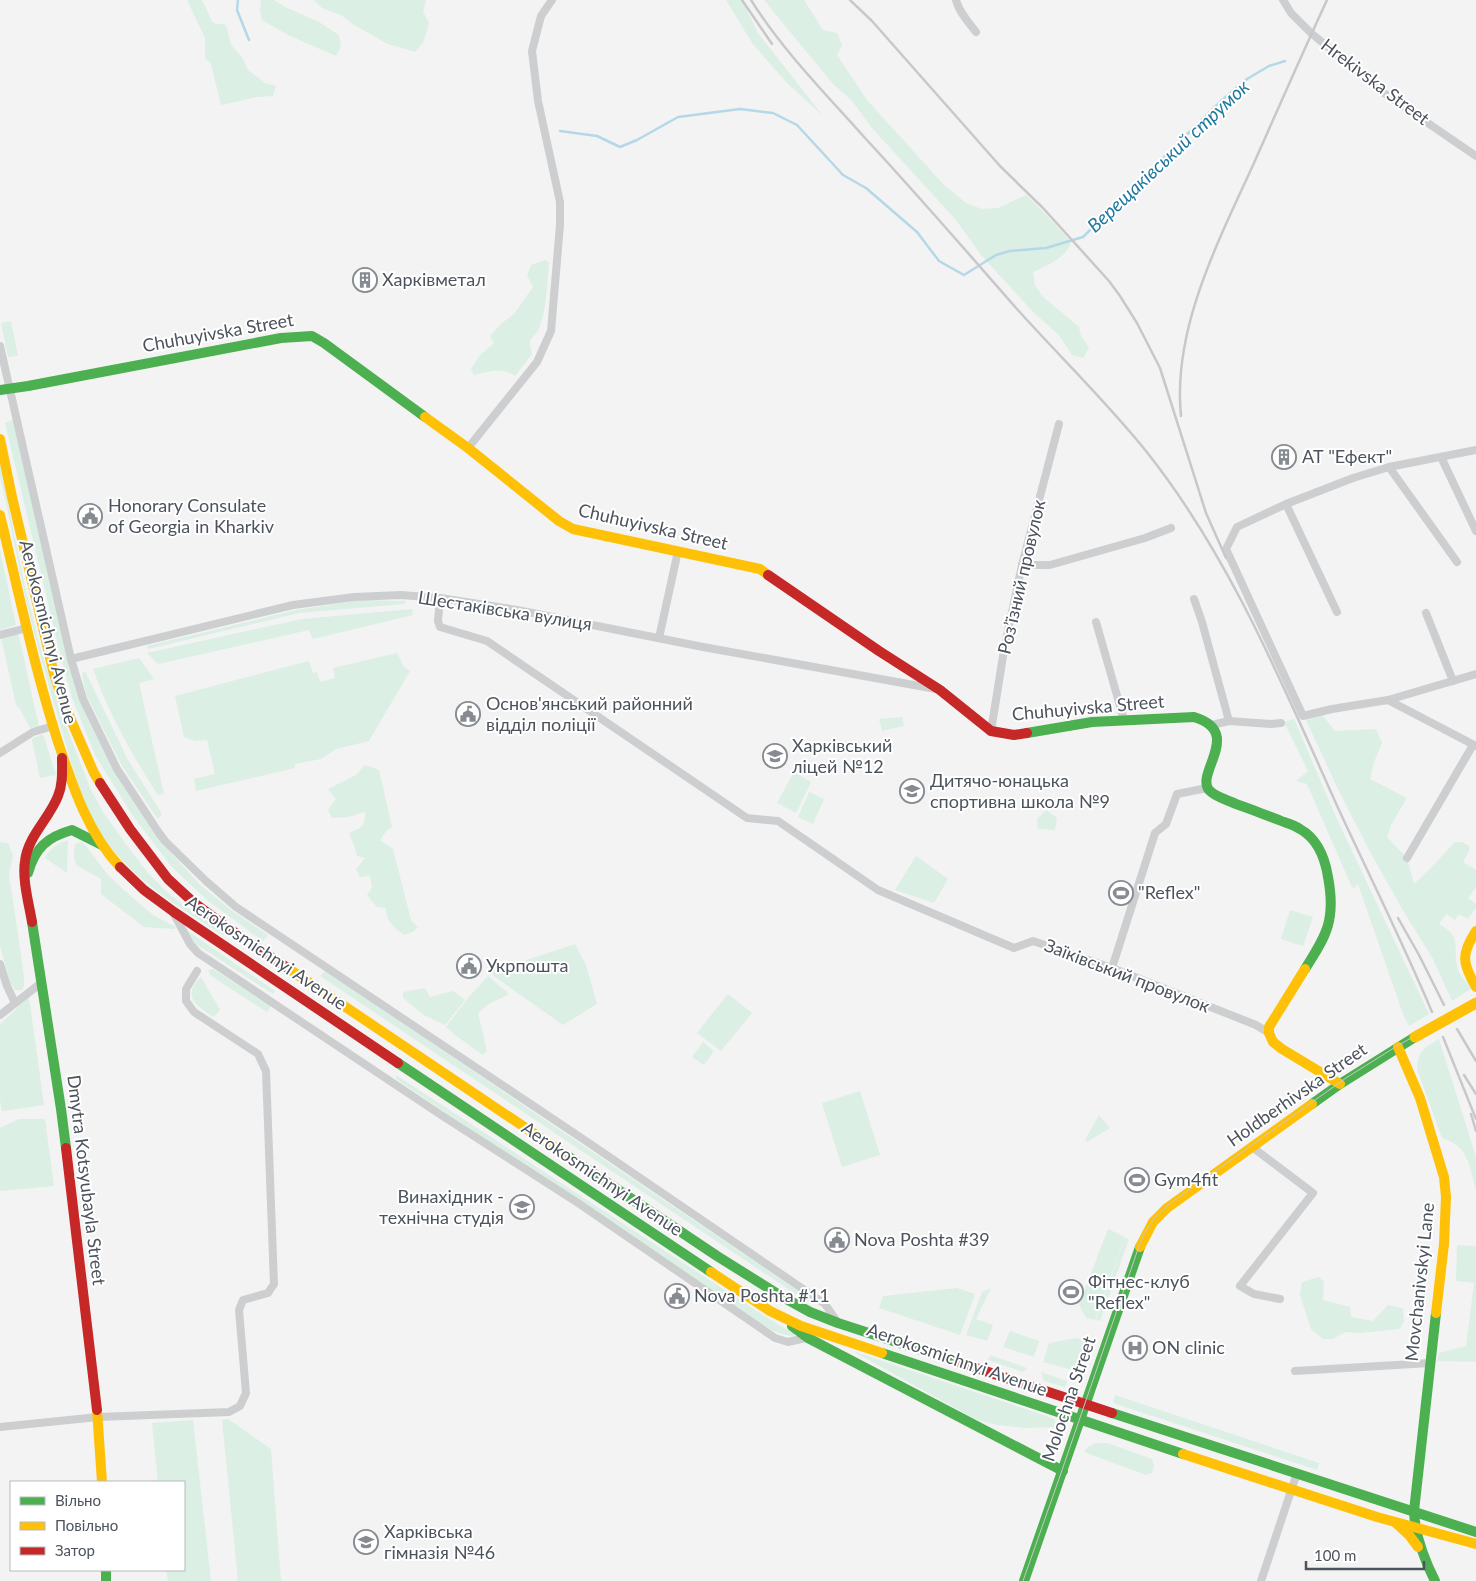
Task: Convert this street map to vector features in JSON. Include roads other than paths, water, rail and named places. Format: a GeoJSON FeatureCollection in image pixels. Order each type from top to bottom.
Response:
{"type":"FeatureCollection","features":[{"type":"Feature","properties":{"kind":"main road","name":"Chuhuyivska Street"},"geometry":{"type":"LineString","coordinates":[[5,389],[281,338],[312,336],[468,448],[559,520],[573,528],[760,569],[879,652],[940,690],[990,731],[1014,736],[1092,722],[1194,718],[1204,719],[1212,725]]}},
{"type":"Feature","properties":{"kind":"main road","name":"Aerokosmichnyi Avenue"},"geometry":{"type":"LineString","coordinates":[[0,439],[14,507],[54,674],[64,704],[94,773],[130,829],[168,879],[193,902],[228,928],[709,1250],[781,1296],[810,1312],[838,1323],[1476,1532]]}},
{"type":"Feature","properties":{"kind":"main road","name":"Aerokosmichnyi Avenue"},"geometry":{"type":"LineString","coordinates":[[0,515],[38,677],[80,804],[102,845],[125,873],[148,894],[567,1177],[770,1311],[801,1326],[1080,1420],[1394,1522],[1476,1544]]}},
{"type":"Feature","properties":{"kind":"main road"},"geometry":{"type":"LineString","coordinates":[[1212,725],[1217,732],[1217,742],[1206,782],[1207,788],[1211,793],[1301,830],[1311,836],[1328,872],[1331,912],[1329,927],[1324,941],[1269,1027],[1269,1033],[1273,1042],[1282,1050],[1340,1084]]}},
{"type":"Feature","properties":{"kind":"main road","name":"Dmytra Kotsyubayla Street"},"geometry":{"type":"LineString","coordinates":[[62,754],[58,795],[31,843],[24,865],[61,1108],[98,1417],[102,1481]]}},
{"type":"Feature","properties":{"kind":"main road"},"geometry":{"type":"LineString","coordinates":[[26,884],[28,872],[35,854],[52,837],[72,830],[102,845]]}},
{"type":"Feature","properties":{"kind":"main road"},"geometry":{"type":"LineString","coordinates":[[1476,931],[1467,945],[1465,958],[1468,971],[1476,987]]}},
{"type":"Feature","properties":{"kind":"main road","name":"Holdberhivska Street"},"geometry":{"type":"LineString","coordinates":[[1148,1228],[1166,1209],[1340,1084],[1398,1047],[1476,1002]]}},
{"type":"Feature","properties":{"kind":"main road","name":"Movchanivskyi Lane"},"geometry":{"type":"LineString","coordinates":[[1398,1047],[1420,1098],[1446,1188],[1444,1244],[1414,1511],[1415,1528]]}},
{"type":"Feature","properties":{"kind":"main road","name":"Molochna Street"},"geometry":{"type":"LineString","coordinates":[[1024,1581],[1148,1228]]}},
{"type":"Feature","properties":{"kind":"main road"},"geometry":{"type":"LineString","coordinates":[[770,1311],[808,1338],[1064,1471]]}},
{"type":"Feature","properties":{"kind":"main road"},"geometry":{"type":"LineString","coordinates":[[859,1365],[852,1356],[851,1351],[854,1347],[862,1346]]}},
{"type":"Feature","properties":{"kind":"main road"},"geometry":{"type":"LineString","coordinates":[[1394,1522],[1409,1535],[1423,1554]]}},
{"type":"Feature","properties":{"kind":"main road"},"geometry":{"type":"LineString","coordinates":[[1415,1528],[1423,1554],[1435,1581]]}},
{"type":"Feature","properties":{"kind":"street"},"geometry":{"type":"LineString","coordinates":[[468,448],[537,362],[551,331],[560,225],[560,202],[538,101],[532,51],[541,16],[552,0]]}},
{"type":"Feature","properties":{"kind":"street"},"geometry":{"type":"LineString","coordinates":[[956,0],[965,18],[976,32]]}},
{"type":"Feature","properties":{"kind":"street","name":"Hrekivska Street"},"geometry":{"type":"LineString","coordinates":[[1283,0],[1291,13],[1312,33],[1382,91],[1476,156]]}},
{"type":"Feature","properties":{"kind":"street"},"geometry":{"type":"LineString","coordinates":[[0,346],[5,389],[71,659],[83,699],[117,769],[165,840],[206,882],[236,907],[825,1304],[838,1323]]}},
{"type":"Feature","properties":{"kind":"street","name":"Роз’їзний провулок"},"geometry":{"type":"LineString","coordinates":[[990,731],[1004,650],[1022,565],[1059,424]]}},
{"type":"Feature","properties":{"kind":"street"},"geometry":{"type":"LineString","coordinates":[[1476,450],[1389,467],[1353,478],[1286,504],[1237,527],[1226,549],[1303,716],[1332,709],[1388,700],[1476,674]]}},
{"type":"Feature","properties":{"kind":"street"},"geometry":{"type":"LineString","coordinates":[[1441,457],[1476,531]]}},
{"type":"Feature","properties":{"kind":"street"},"geometry":{"type":"LineString","coordinates":[[1389,467],[1457,562]]}},
{"type":"Feature","properties":{"kind":"street"},"geometry":{"type":"LineString","coordinates":[[1286,504],[1337,612]]}},
{"type":"Feature","properties":{"kind":"street"},"geometry":{"type":"LineString","coordinates":[[1022,565],[1050,565],[1145,538],[1171,528]]}},
{"type":"Feature","properties":{"kind":"street"},"geometry":{"type":"LineString","coordinates":[[659,638],[678,551]]}},
{"type":"Feature","properties":{"kind":"street","name":"Шестаківська вулиця"},"geometry":{"type":"LineString","coordinates":[[71,659],[292,605],[354,596],[401,595],[440,598],[517,610],[703,647],[940,690]]}},
{"type":"Feature","properties":{"kind":"street","name":"Заїківський провулок"},"geometry":{"type":"LineString","coordinates":[[440,598],[438,621],[440,627],[487,641],[747,818],[778,821],[878,890],[1014,948],[1033,941],[1112,968],[1256,1025],[1269,1033]]}},
{"type":"Feature","properties":{"kind":"street"},"geometry":{"type":"LineString","coordinates":[[1194,599],[1229,721]]}},
{"type":"Feature","properties":{"kind":"street"},"geometry":{"type":"LineString","coordinates":[[1426,613],[1453,681]]}},
{"type":"Feature","properties":{"kind":"street"},"geometry":{"type":"LineString","coordinates":[[1096,622],[1124,720]]}},
{"type":"Feature","properties":{"kind":"street"},"geometry":{"type":"LineString","coordinates":[[0,635],[27,628]]}},
{"type":"Feature","properties":{"kind":"street"},"geometry":{"type":"LineString","coordinates":[[1388,700],[1474,745],[1408,858]]}},
{"type":"Feature","properties":{"kind":"street","name":"Chuhuyivska Street"},"geometry":{"type":"LineString","coordinates":[[1212,725],[1229,721],[1281,723]]}},
{"type":"Feature","properties":{"kind":"street"},"geometry":{"type":"LineString","coordinates":[[0,753],[33,732],[53,726]]}},
{"type":"Feature","properties":{"kind":"street"},"geometry":{"type":"LineString","coordinates":[[1112,968],[1155,833],[1166,824],[1176,794],[1207,788]]}},
{"type":"Feature","properties":{"kind":"street"},"geometry":{"type":"LineString","coordinates":[[174,912],[190,944],[205,958],[441,1115],[578,1203],[775,1338],[788,1342],[821,1333]]}},
{"type":"Feature","properties":{"kind":"street"},"geometry":{"type":"LineString","coordinates":[[0,964],[6,986],[15,1003]]}},
{"type":"Feature","properties":{"kind":"street"},"geometry":{"type":"LineString","coordinates":[[0,1427],[98,1417],[229,1412],[240,1406],[246,1393],[239,1310],[243,1300],[268,1293],[274,1284],[266,1071],[258,1054],[194,1012],[186,1001],[186,989],[197,971]]}},
{"type":"Feature","properties":{"kind":"street"},"geometry":{"type":"LineString","coordinates":[[0,1015],[41,983]]}},
{"type":"Feature","properties":{"kind":"street"},"geometry":{"type":"LineString","coordinates":[[1252,1147],[1313,1193],[1240,1286],[1254,1294],[1280,1299]]}},
{"type":"Feature","properties":{"kind":"street"},"geometry":{"type":"LineString","coordinates":[[1295,1371],[1430,1363]]}},
{"type":"Feature","properties":{"kind":"street"},"geometry":{"type":"LineString","coordinates":[[1261,1581],[1297,1473]]}},
{"type":"Feature","properties":{"kind":"waterway","name":"Верещаківський струмок"},"geometry":{"type":"LineString","coordinates":[[238,0],[237,10],[249,40]]}},
{"type":"Feature","properties":{"kind":"waterway","name":"Верещаківський струмок"},"geometry":{"type":"LineString","coordinates":[[560,131],[597,136],[620,147],[637,140],[678,117],[740,109],[773,113],[797,125],[843,175],[866,188],[917,232],[939,261],[964,275],[996,255],[1010,251],[1046,248],[1083,237],[1222,100],[1247,79],[1269,66],[1285,61]]}},
{"type":"Feature","properties":{"kind":"tram line"},"geometry":{"type":"LineString","coordinates":[[1023,1581],[1139,1246],[1152,1221],[1172,1202],[1346,1078],[1397,1046],[1476,1001]]}},
{"type":"Feature","properties":{"kind":"railway"},"geometry":{"type":"LineString","coordinates":[[742,0],[772,44]]}},
{"type":"Feature","properties":{"kind":"railway"},"geometry":{"type":"LineString","coordinates":[[751,0],[763,19],[805,71],[1017,309],[1115,414],[1146,451],[1176,492],[1230,579],[1276,670],[1432,1012]]}},
{"type":"Feature","properties":{"kind":"railway"},"geometry":{"type":"LineString","coordinates":[[850,0],[872,21],[1000,166],[1043,208],[1109,281],[1120,296],[1137,323],[1160,368],[1206,513],[1226,558]]}},
{"type":"Feature","properties":{"kind":"railway"},"geometry":{"type":"LineString","coordinates":[[1181,416],[1180,383],[1184,351],[1191,318],[1201,286],[1213,254],[1327,0]]}},
{"type":"Feature","properties":{"kind":"railway"},"geometry":{"type":"LineString","coordinates":[[1398,918],[1444,1005]]}},
{"type":"Feature","properties":{"kind":"railway"},"geometry":{"type":"LineString","coordinates":[[1457,1029],[1476,1061]]}},
{"type":"Feature","properties":{"kind":"railway"},"geometry":{"type":"LineString","coordinates":[[1443,1037],[1476,1119]]}},
{"type":"Feature","properties":{"kind":"railway"},"geometry":{"type":"LineString","coordinates":[[1464,1075],[1476,1094]]}},
{"type":"Feature","properties":{"kind":"railway"},"geometry":{"type":"LineString","coordinates":[[1471,1114],[1476,1131]]}},
{"type":"Feature","properties":{"kind":"place","name":"Харківметал"},"geometry":{"type":"Point","coordinates":[365,280]}},
{"type":"Feature","properties":{"kind":"place","name":"АТ \"Ефект\""},"geometry":{"type":"Point","coordinates":[1284,457]}},
{"type":"Feature","properties":{"kind":"place","name":"Honorary Consulate of Georgia in Kharkiv"},"geometry":{"type":"Point","coordinates":[90,516]}},
{"type":"Feature","properties":{"kind":"place","name":"Основ'янський районний відділ поліції"},"geometry":{"type":"Point","coordinates":[468,714]}},
{"type":"Feature","properties":{"kind":"place","name":"Харківський ліцей №12"},"geometry":{"type":"Point","coordinates":[775,756]}},
{"type":"Feature","properties":{"kind":"place","name":"Дитячо-юнацька спортивна школа №9"},"geometry":{"type":"Point","coordinates":[912,791]}},
{"type":"Feature","properties":{"kind":"place","name":"\"Reflex\""},"geometry":{"type":"Point","coordinates":[1121,893]}},
{"type":"Feature","properties":{"kind":"place","name":"Укрпошта"},"geometry":{"type":"Point","coordinates":[469,966]}},
{"type":"Feature","properties":{"kind":"place","name":"Gym4fit"},"geometry":{"type":"Point","coordinates":[1137,1180]}},
{"type":"Feature","properties":{"kind":"place","name":"Винахідник - технічна студія"},"geometry":{"type":"Point","coordinates":[522,1207]}},
{"type":"Feature","properties":{"kind":"place","name":"Nova Poshta #39"},"geometry":{"type":"Point","coordinates":[837,1240]}},
{"type":"Feature","properties":{"kind":"place","name":"Фітнес-клуб \"Reflex\""},"geometry":{"type":"Point","coordinates":[1071,1292]}},
{"type":"Feature","properties":{"kind":"place","name":"Nova Poshta #11"},"geometry":{"type":"Point","coordinates":[677,1296]}},
{"type":"Feature","properties":{"kind":"place","name":"ON clinic"},"geometry":{"type":"Point","coordinates":[1135,1348]}},
{"type":"Feature","properties":{"kind":"place","name":"Харківська гімназія №46"},"geometry":{"type":"Point","coordinates":[366,1542]}}]}
